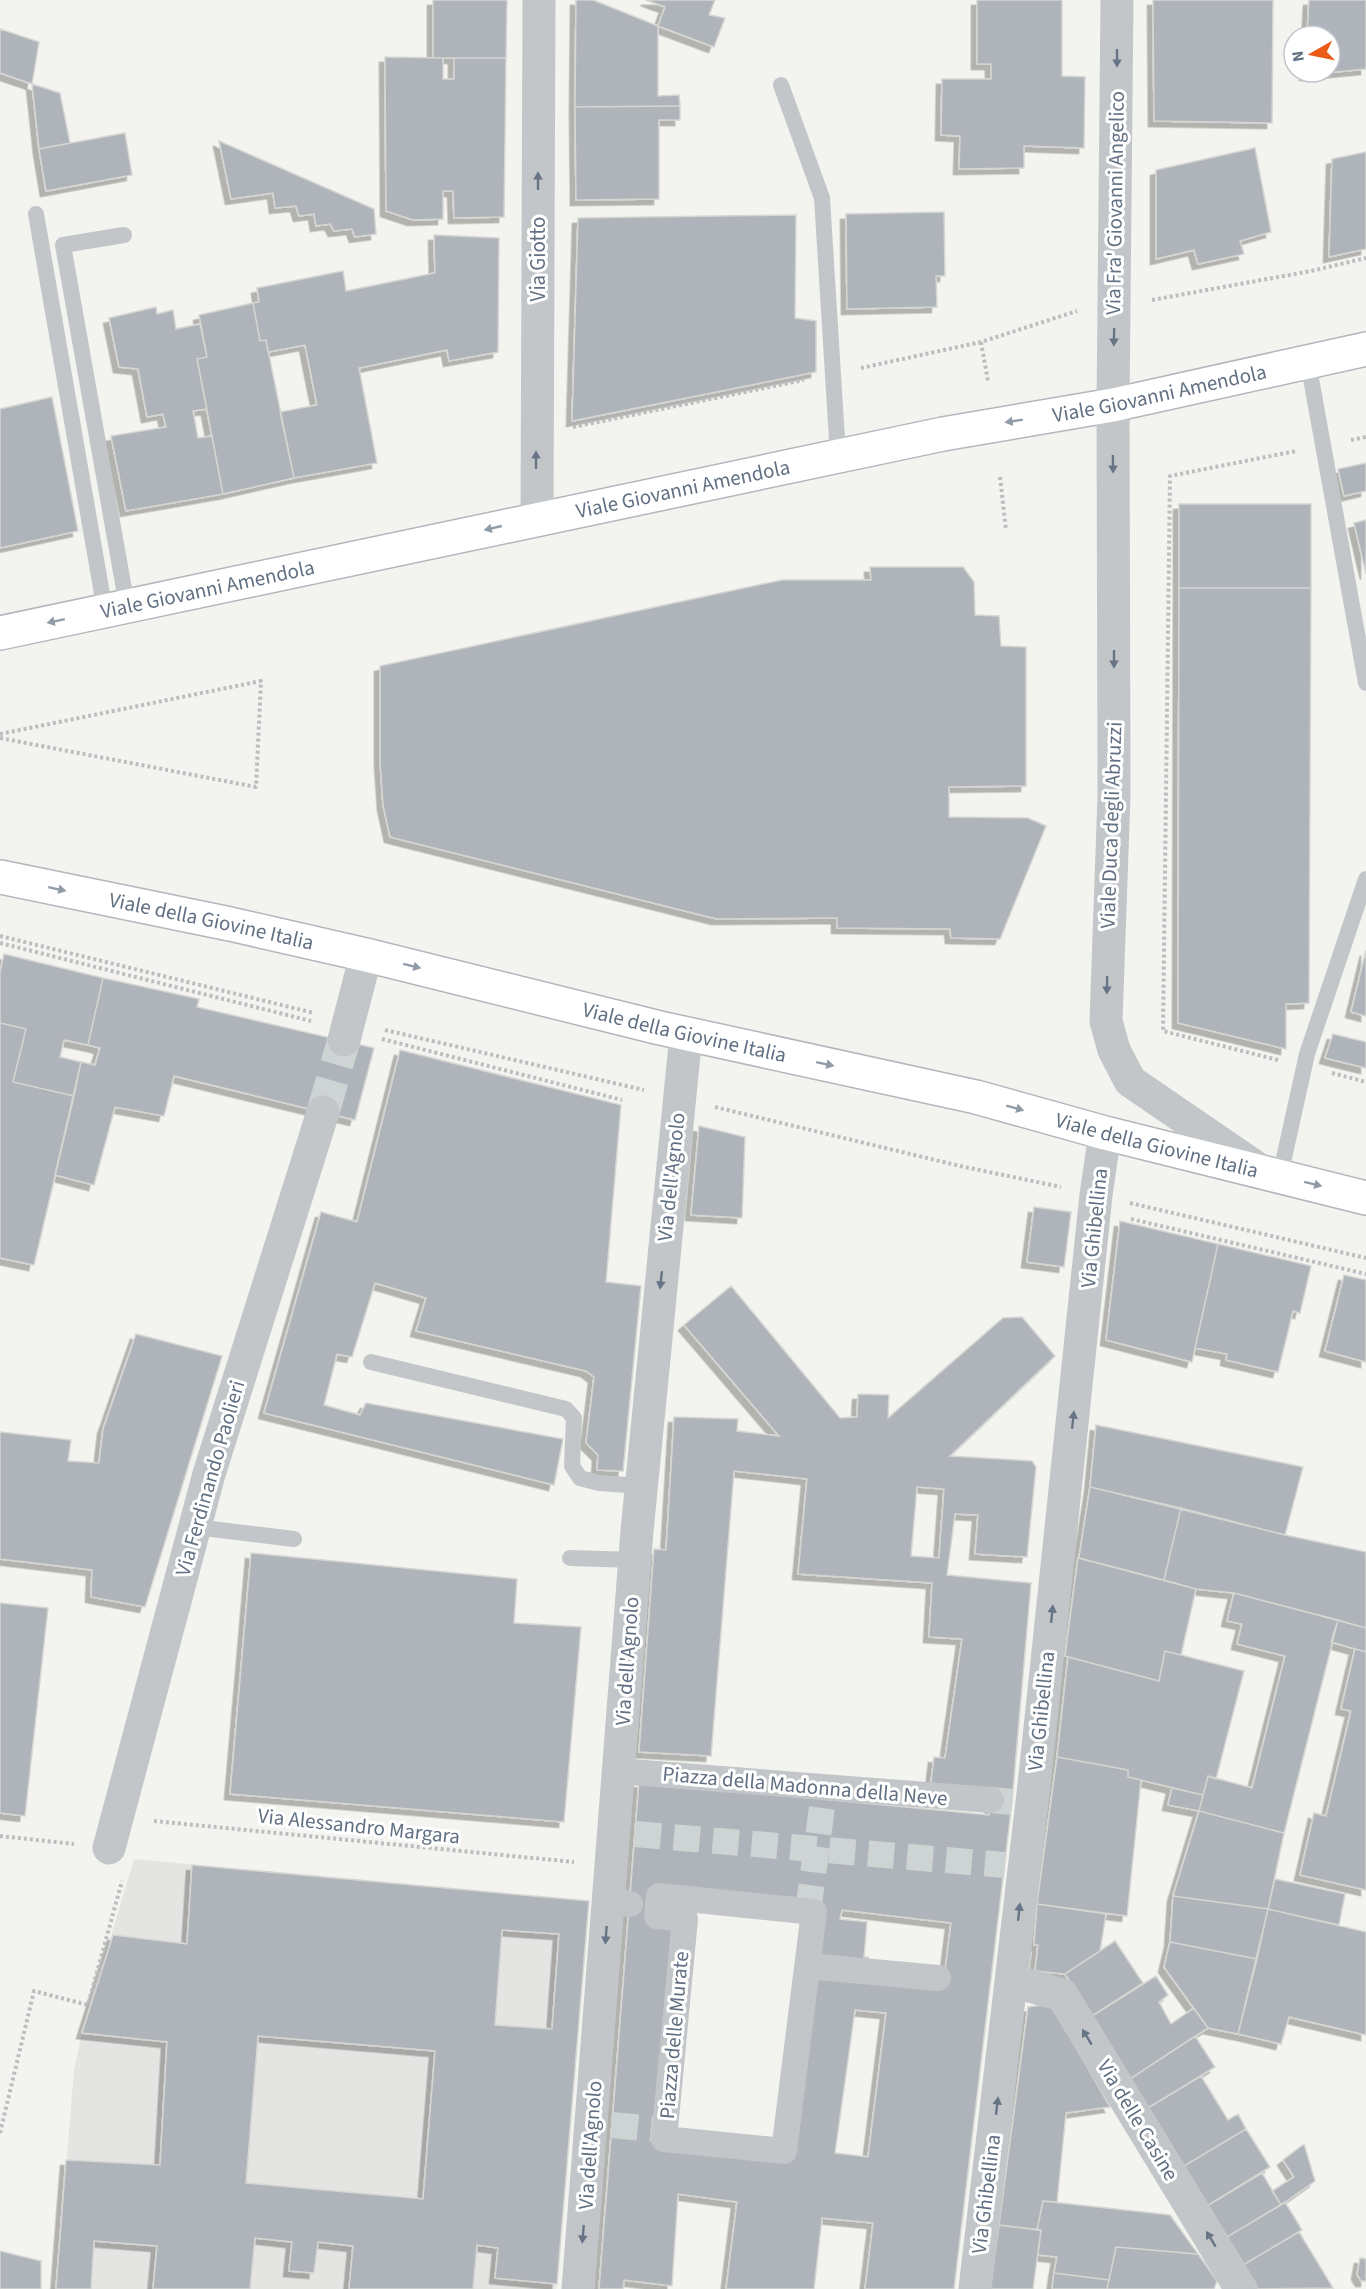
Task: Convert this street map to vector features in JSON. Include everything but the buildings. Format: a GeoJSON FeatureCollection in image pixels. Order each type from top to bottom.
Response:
{"type":"FeatureCollection","features":[{"type":"Feature","properties":{"kind":"main road","name":"Viale Giovanni Amendola"},"geometry":{"type":"LineString","coordinates":[[0,633],[537,518],[973,428],[1113,405],[1366,349]]}},
{"type":"Feature","properties":{"kind":"main road","name":"Viale della Giovine Italia"},"geometry":{"type":"LineString","coordinates":[[0,877],[230,924],[686,1034],[976,1097],[1105,1133],[1366,1198]]}},
{"type":"Feature","properties":{"kind":"street","name":"Via Giotto"},"geometry":{"type":"LineString","coordinates":[[537,518],[539,0]]}},
{"type":"Feature","properties":{"kind":"street","name":"Via Fra' Giovanni Angelico"},"geometry":{"type":"LineString","coordinates":[[1113,405],[1117,0]]}},
{"type":"Feature","properties":{"kind":"street","name":"Viale Duca degli Abruzzi"},"geometry":{"type":"LineString","coordinates":[[1113,405],[1114,796],[1106,1021],[1114,1050],[1130,1081],[1270,1173]]}},
{"type":"Feature","properties":{"kind":"street"},"geometry":{"type":"LineString","coordinates":[[344,1040],[366,955]]}},
{"type":"Feature","properties":{"kind":"street","name":"Via dell'Agnolo"},"geometry":{"type":"LineString","coordinates":[[578,2289],[602,2124],[624,1833],[618,1771],[641,1486],[686,1034]]}},
{"type":"Feature","properties":{"kind":"street","name":"Via Ferdinando Paolieri"},"geometry":{"type":"LineString","coordinates":[[113,1833],[209,1474],[323,1112]]}},
{"type":"Feature","properties":{"kind":"street","name":"Via Ghibellina"},"geometry":{"type":"LineString","coordinates":[[975,2289],[1012,1981],[1014,1866],[1011,1802],[1105,1133]]}},
{"type":"Feature","properties":{"kind":"street","name":"Piazza della Madonna della Neve"},"geometry":{"type":"LineString","coordinates":[[618,1771],[824,1793],[1011,1802]]}},
{"type":"Feature","properties":{"kind":"street","name":"Piazza delle Murate"},"geometry":{"type":"LineString","coordinates":[[659,1896],[814,1912],[808,1966],[784,2151],[664,2139],[685,1919],[657,1916],[659,1896]]}},
{"type":"Feature","properties":{"kind":"street"},"geometry":{"type":"LineString","coordinates":[[808,1966],[938,1978]]}},
{"type":"Feature","properties":{"kind":"street","name":"Via delle Casine"},"geometry":{"type":"LineString","coordinates":[[1012,1981],[1062,1995],[1241,2289]]}},
{"type":"Feature","properties":{"kind":"lane"},"geometry":{"type":"LineString","coordinates":[[782,85],[822,198],[838,456]]}},
{"type":"Feature","properties":{"kind":"lane"},"geometry":{"type":"LineString","coordinates":[[36,214],[116,609]]}},
{"type":"Feature","properties":{"kind":"lane"},"geometry":{"type":"LineString","coordinates":[[116,609],[63,245],[124,235]]}},
{"type":"Feature","properties":{"kind":"lane"},"geometry":{"type":"LineString","coordinates":[[1308,362],[1366,689]]}},
{"type":"Feature","properties":{"kind":"lane"},"geometry":{"type":"LineString","coordinates":[[1270,1173],[1366,879]]}},
{"type":"Feature","properties":{"kind":"lane"},"geometry":{"type":"LineString","coordinates":[[371,1362],[566,1409],[574,1418],[572,1466],[580,1478],[599,1483],[641,1486]]}},
{"type":"Feature","properties":{"kind":"lane"},"geometry":{"type":"LineString","coordinates":[[195,1527],[294,1539]]}},
{"type":"Feature","properties":{"kind":"lane"},"geometry":{"type":"LineString","coordinates":[[570,1558],[635,1560]]}},
{"type":"Feature","properties":{"kind":"path"},"geometry":{"type":"LineString","coordinates":[[1152,300],[1311,271],[1366,258]]}},
{"type":"Feature","properties":{"kind":"path"},"geometry":{"type":"LineString","coordinates":[[981,342],[988,381]]}},
{"type":"Feature","properties":{"kind":"path"},"geometry":{"type":"LineString","coordinates":[[1366,437],[1170,476],[1163,1031],[1366,1082]]}},
{"type":"Feature","properties":{"kind":"path"},"geometry":{"type":"LineString","coordinates":[[1000,477],[1006,530]]}},
{"type":"Feature","properties":{"kind":"path"},"geometry":{"type":"LineString","coordinates":[[261,681],[256,787],[0,736],[261,681]]}},
{"type":"Feature","properties":{"kind":"path"},"geometry":{"type":"LineString","coordinates":[[707,1105],[960,1166],[1210,1220],[1366,1258]]}},
{"type":"Feature","properties":{"kind":"path"},"geometry":{"type":"LineString","coordinates":[[1128,1219],[1366,1274]]}},
{"type":"Feature","properties":{"kind":"path","name":"Via Alessandro Margara"},"geometry":{"type":"LineString","coordinates":[[0,1836],[113,1833],[579,1862]]}},
{"type":"Feature","properties":{"kind":"shaded area"},"geometry":{"type":"Polygon","coordinates":[[[134,1859],[589,1901],[556,2289],[56,2289],[74,2070],[82,2033],[134,1859]]]}},
{"type":"Feature","properties":{"kind":"tunnel"},"geometry":{"type":"LineString","coordinates":[[323,1112],[344,1040]]}},
{"type":"Feature","properties":{"kind":"tunnel"},"geometry":{"type":"LineString","coordinates":[[808,1911],[823,1800]]}},
{"type":"Feature","properties":{"kind":"tunnel"},"geometry":{"type":"LineString","coordinates":[[991,1800],[1012,1802]]}},
{"type":"Feature","properties":{"kind":"tunnel"},"geometry":{"type":"LineString","coordinates":[[635,1834],[1005,1865]]}},
{"type":"Feature","properties":{"kind":"tunnel"},"geometry":{"type":"LineString","coordinates":[[612,2125],[665,2130]]}}]}
